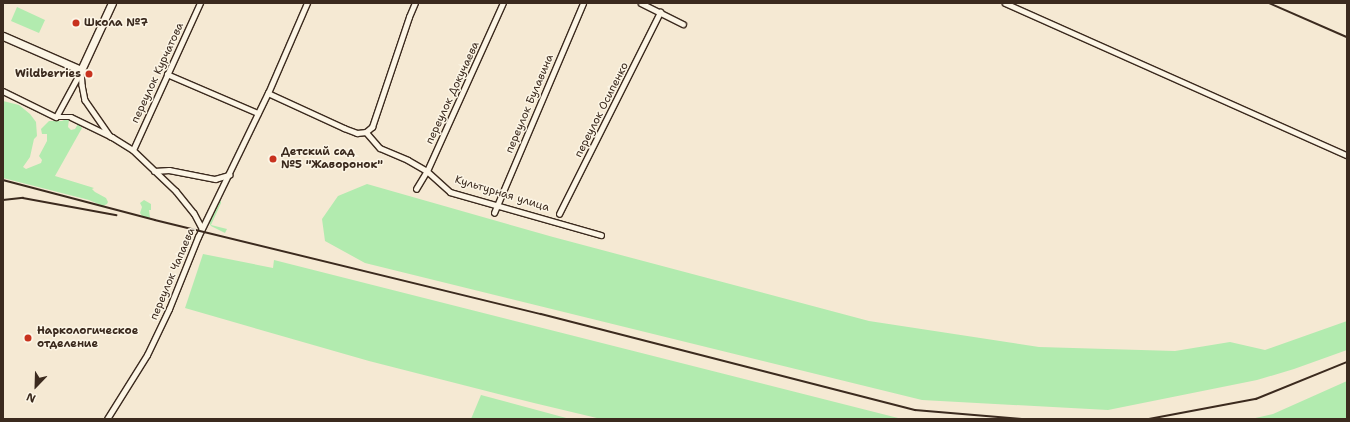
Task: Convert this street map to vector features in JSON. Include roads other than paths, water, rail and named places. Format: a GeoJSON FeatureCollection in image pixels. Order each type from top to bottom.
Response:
{"type":"FeatureCollection","features":[{"type":"Feature","properties":{"kind":"main road"},"geometry":{"type":"LineString","coordinates":[[3,36],[81,70],[112,3]]}},
{"type":"Feature","properties":{"kind":"street","name":"переулок Курчатова"},"geometry":{"type":"LineString","coordinates":[[133,150],[200,3]]}},
{"type":"Feature","properties":{"kind":"street","name":"переулок Чапаева"},"geometry":{"type":"LineString","coordinates":[[107,419],[147,355],[169,309],[202,228],[268,93],[307,3]]}},
{"type":"Feature","properties":{"kind":"street"},"geometry":{"type":"LineString","coordinates":[[268,93],[344,128],[357,133],[366,132],[372,127],[415,3]]}},
{"type":"Feature","properties":{"kind":"street","name":"переулок Докучаева"},"geometry":{"type":"LineString","coordinates":[[416,189],[426,171],[503,3]]}},
{"type":"Feature","properties":{"kind":"street","name":"переулок Булавина"},"geometry":{"type":"LineString","coordinates":[[494,213],[583,3]]}},
{"type":"Feature","properties":{"kind":"street"},"geometry":{"type":"LineString","coordinates":[[641,3],[684,24]]}},
{"type":"Feature","properties":{"kind":"street"},"geometry":{"type":"LineString","coordinates":[[1005,3],[1347,155]]}},
{"type":"Feature","properties":{"kind":"street","name":"переулок Осипенко"},"geometry":{"type":"LineString","coordinates":[[559,214],[660,12]]}},
{"type":"Feature","properties":{"kind":"street"},"geometry":{"type":"LineString","coordinates":[[56,117],[81,70]]}},
{"type":"Feature","properties":{"kind":"street"},"geometry":{"type":"LineString","coordinates":[[81,70],[81,80],[85,100],[102,122],[110,136]]}},
{"type":"Feature","properties":{"kind":"street"},"geometry":{"type":"LineString","coordinates":[[168,74],[258,113]]}},
{"type":"Feature","properties":{"kind":"street"},"geometry":{"type":"LineString","coordinates":[[3,91],[56,117],[71,117],[110,136],[133,150],[176,191],[194,213],[202,228]]}},
{"type":"Feature","properties":{"kind":"street","name":"Культурная улица"},"geometry":{"type":"LineString","coordinates":[[366,132],[380,148],[408,160],[426,171],[450,192],[601,235]]}},
{"type":"Feature","properties":{"kind":"street"},"geometry":{"type":"LineString","coordinates":[[154,171],[169,170],[215,179],[228,176]]}},
{"type":"Feature","properties":{"kind":"railway"},"geometry":{"type":"LineString","coordinates":[[1269,3],[1347,37]]}},
{"type":"Feature","properties":{"kind":"railway"},"geometry":{"type":"LineString","coordinates":[[3,180],[155,220],[541,314],[915,410],[1022,419]]}},
{"type":"Feature","properties":{"kind":"railway"},"geometry":{"type":"LineString","coordinates":[[3,200],[23,198],[116,215]]}},
{"type":"Feature","properties":{"kind":"railway"},"geometry":{"type":"LineString","coordinates":[[1149,419],[1256,399],[1347,362]]}},
{"type":"Feature","properties":{"kind":"place","name":"Школа №7"},"geometry":{"type":"Point","coordinates":[76,23]}},
{"type":"Feature","properties":{"kind":"place","name":"Wildberries"},"geometry":{"type":"Point","coordinates":[89,74]}},
{"type":"Feature","properties":{"kind":"place","name":"Детский сад №5 \"Жаворонок\""},"geometry":{"type":"Point","coordinates":[273,159]}},
{"type":"Feature","properties":{"kind":"place","name":"Наркологическое отделение"},"geometry":{"type":"Point","coordinates":[28,338]}}]}
